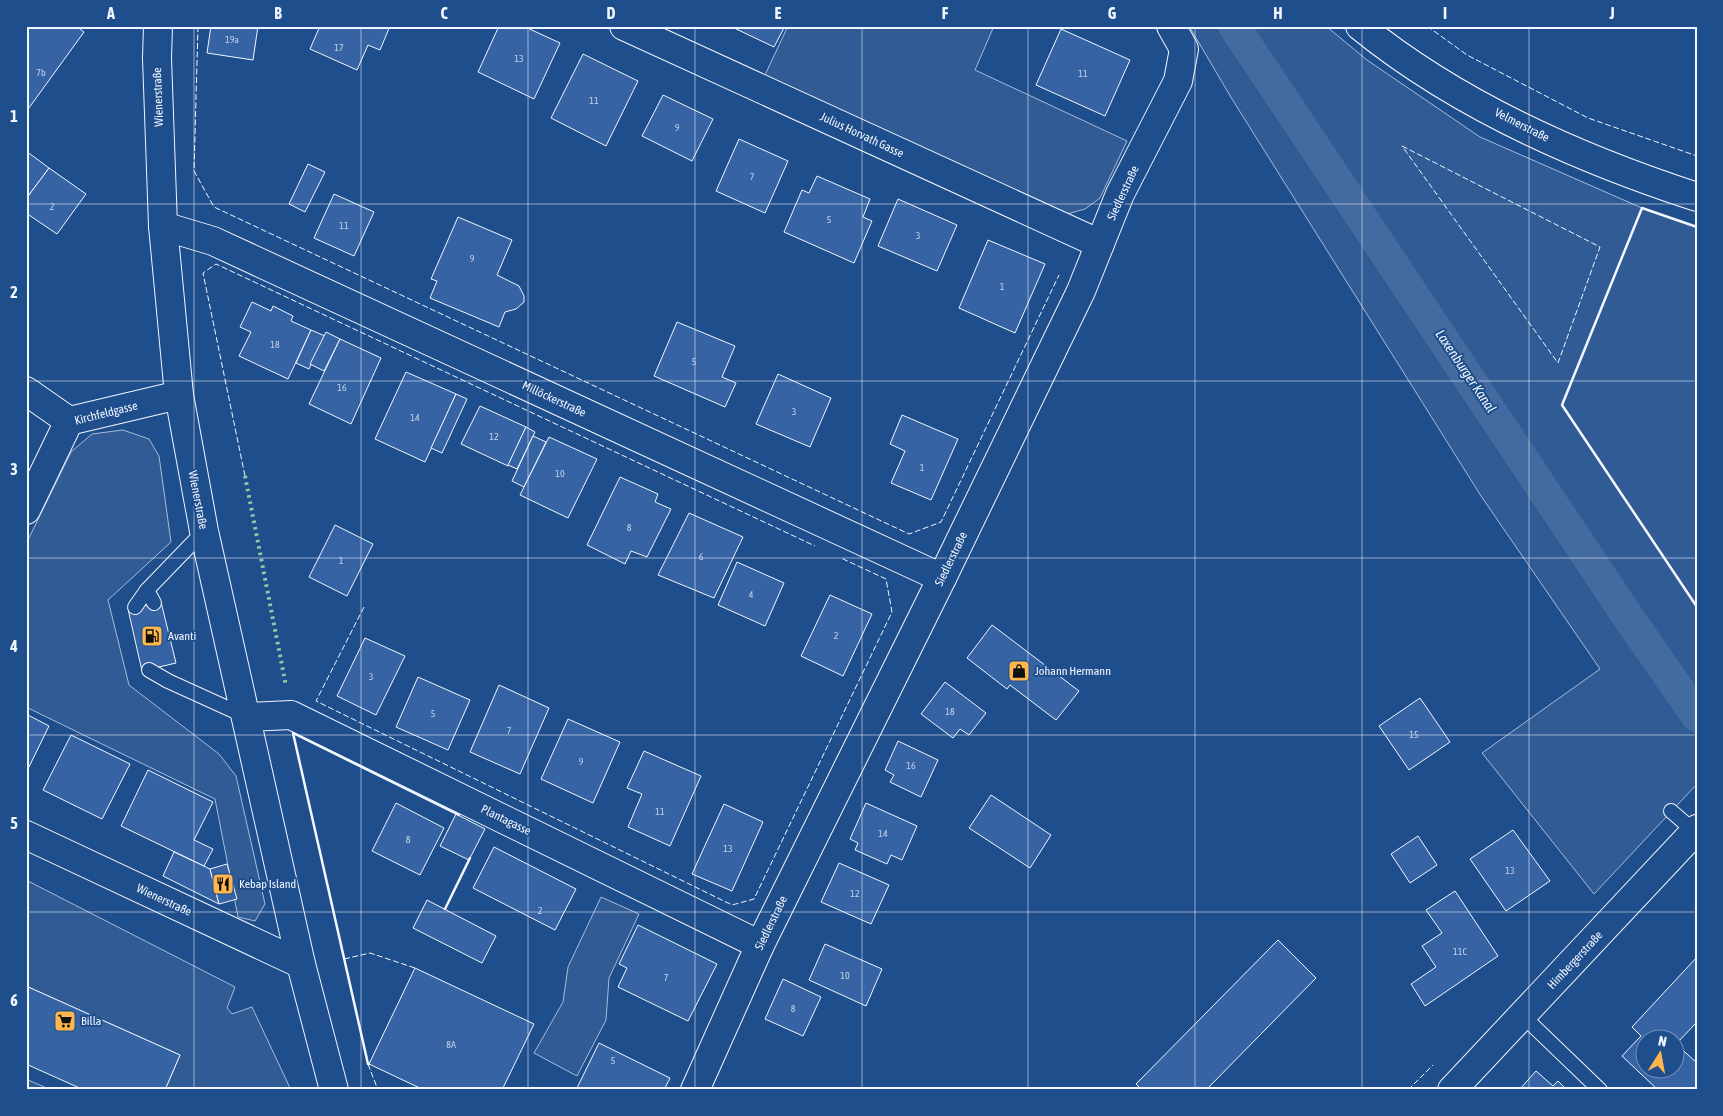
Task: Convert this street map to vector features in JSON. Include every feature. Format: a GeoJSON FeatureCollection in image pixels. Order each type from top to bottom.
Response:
{"type":"FeatureCollection","features":[{"type":"Feature","properties":{"kind":"street","name":"Wienerstraße"},"geometry":{"type":"LineString","coordinates":[[158,26],[157,58],[163,226],[179,395],[204,531],[301,964],[334,1090]]}},
{"type":"Feature","properties":{"kind":"street","name":"Julius Horvath Gasse"},"geometry":{"type":"LineString","coordinates":[[624,26],[1100,244]]}},
{"type":"Feature","properties":{"kind":"street","name":"Siedlerstraße"},"geometry":{"type":"LineString","coordinates":[[695,1090],[760,945],[942,578],[1076,300],[1120,194],[1178,81],[1184,49],[1171,26]]}},
{"type":"Feature","properties":{"kind":"street","name":"Velmerstraße"},"geometry":{"type":"LineString","coordinates":[[1360,26],[1435,79],[1517,124],[1584,155],[1697,197]]}},
{"type":"Feature","properties":{"kind":"street","name":"Millöckerstraße"},"geometry":{"type":"LineString","coordinates":[[163,226],[213,242],[942,578]]}},
{"type":"Feature","properties":{"kind":"street"},"geometry":{"type":"LineString","coordinates":[[26,391],[69,421]]}},
{"type":"Feature","properties":{"kind":"street","name":"Kirchfeldgasse"},"geometry":{"type":"LineString","coordinates":[[26,510],[69,421],[179,395]]}},
{"type":"Feature","properties":{"kind":"street","name":"Plantagasse"},"geometry":{"type":"LineString","coordinates":[[246,717],[291,715],[760,945]]}},
{"type":"Feature","properties":{"kind":"street","name":"Wienerstraße"},"geometry":{"type":"LineString","coordinates":[[26,835],[301,964]]}},
{"type":"Feature","properties":{"kind":"street","name":"Himbergerstraße"},"geometry":{"type":"LineString","coordinates":[[1452,1090],[1694,836]]}},
{"type":"Feature","properties":{"kind":"lane"},"geometry":{"type":"LineString","coordinates":[[135,608],[147,590],[204,531]]}},
{"type":"Feature","properties":{"kind":"lane"},"geometry":{"type":"LineString","coordinates":[[147,590],[154,603]]}},
{"type":"Feature","properties":{"kind":"lane"},"geometry":{"type":"LineString","coordinates":[[168,665],[168,681]]}},
{"type":"Feature","properties":{"kind":"lane"},"geometry":{"type":"LineString","coordinates":[[149,670],[168,681],[246,717]]}},
{"type":"Feature","properties":{"kind":"lane"},"geometry":{"type":"LineString","coordinates":[[1671,811],[1694,836]]}},
{"type":"Feature","properties":{"kind":"lane"},"geometry":{"type":"LineString","coordinates":[[1523,1016],[1600,1090]]}},
{"type":"Feature","properties":{"kind":"shaded area"},"geometry":{"type":"Polygon","coordinates":[[[788,26],[994,26],[975,70],[1127,141],[1100,198],[1085,209],[1067,214],[765,75],[788,26]]]}},
{"type":"Feature","properties":{"kind":"shaded area"},"geometry":{"type":"Polygon","coordinates":[[[1189,26],[1326,26],[1367,60],[1480,137],[1642,208],[1697,227],[1697,784],[1594,894],[1482,753],[1600,669],[1481,496],[1232,99],[1189,26]]]}},
{"type":"Feature","properties":{"kind":"shaded area"},"geometry":{"type":"Polygon","coordinates":[[[123,430],[149,439],[159,456],[171,542],[108,600],[129,685],[219,754],[236,776],[265,904],[255,921],[238,917],[215,799],[26,707],[26,544],[71,452],[92,434],[123,430]]]}},
{"type":"Feature","properties":{"kind":"shaded area"},"geometry":{"type":"Polygon","coordinates":[[[26,880],[235,987],[227,1008],[232,1014],[252,1007],[291,1090],[165,1090],[180,1055],[26,986],[26,880]]]}},
{"type":"Feature","properties":{"kind":"shaded area"},"geometry":{"type":"Polygon","coordinates":[[[601,897],[639,914],[609,978],[606,1020],[577,1076],[534,1053],[563,1002],[568,967],[601,897]]]}},
{"type":"Feature","properties":{"kind":"shaded area"},"geometry":{"type":"Polygon","coordinates":[[[26,1079],[51,1090],[26,1090],[26,1079]]]}},
{"type":"Feature","properties":{"kind":"building"},"geometry":{"type":"Polygon","coordinates":[[[26,26],[76,26],[84,32],[26,112],[26,26]]]}},
{"type":"Feature","properties":{"kind":"building"},"geometry":{"type":"Polygon","coordinates":[[[211,26],[258,26],[253,60],[207,53],[211,26]]]}},
{"type":"Feature","properties":{"kind":"building"},"geometry":{"type":"Polygon","coordinates":[[[320,26],[390,26],[380,50],[368,45],[357,70],[310,49],[320,26]]]}},
{"type":"Feature","properties":{"kind":"building"},"geometry":{"type":"Polygon","coordinates":[[[499,26],[523,26],[560,43],[534,99],[478,72],[499,26]]]}},
{"type":"Feature","properties":{"kind":"building"},"geometry":{"type":"Polygon","coordinates":[[[730,26],[785,26],[774,47],[730,26]]]}},
{"type":"Feature","properties":{"kind":"building"},"geometry":{"type":"Polygon","coordinates":[[[1061,29],[1130,60],[1105,116],[1036,85],[1061,29]]]}},
{"type":"Feature","properties":{"kind":"building"},"geometry":{"type":"Polygon","coordinates":[[[583,54],[638,81],[606,146],[551,118],[583,54]]]}},
{"type":"Feature","properties":{"kind":"building"},"geometry":{"type":"Polygon","coordinates":[[[663,95],[713,119],[692,161],[642,136],[663,95]]]}},
{"type":"Feature","properties":{"kind":"building"},"geometry":{"type":"Polygon","coordinates":[[[739,139],[788,161],[765,213],[716,191],[739,139]]]}},
{"type":"Feature","properties":{"kind":"building"},"geometry":{"type":"Polygon","coordinates":[[[26,151],[49,168],[26,199],[26,151]]]}},
{"type":"Feature","properties":{"kind":"building"},"geometry":{"type":"Polygon","coordinates":[[[308,164],[325,172],[305,212],[289,204],[308,164]]]}},
{"type":"Feature","properties":{"kind":"building"},"geometry":{"type":"Polygon","coordinates":[[[49,168],[86,194],[57,234],[26,213],[26,199],[49,168]]]}},
{"type":"Feature","properties":{"kind":"building"},"geometry":{"type":"Polygon","coordinates":[[[817,176],[870,199],[863,217],[872,221],[854,263],[784,232],[802,190],[809,193],[817,176]]]}},
{"type":"Feature","properties":{"kind":"building"},"geometry":{"type":"Polygon","coordinates":[[[334,194],[374,212],[354,256],[314,238],[334,194]]]}},
{"type":"Feature","properties":{"kind":"building"},"geometry":{"type":"Polygon","coordinates":[[[898,199],[957,225],[937,271],[878,246],[898,199]]]}},
{"type":"Feature","properties":{"kind":"building"},"geometry":{"type":"Polygon","coordinates":[[[458,217],[512,240],[497,275],[519,286],[524,296],[524,302],[516,309],[505,312],[499,327],[430,298],[437,281],[431,279],[458,217]]]}},
{"type":"Feature","properties":{"kind":"building"},"geometry":{"type":"Polygon","coordinates":[[[988,240],[1045,264],[1015,333],[959,308],[988,240]]]}},
{"type":"Feature","properties":{"kind":"building"},"geometry":{"type":"Polygon","coordinates":[[[252,302],[271,311],[273,306],[293,316],[291,321],[311,330],[288,379],[239,356],[251,332],[240,327],[252,302]]]}},
{"type":"Feature","properties":{"kind":"building"},"geometry":{"type":"Polygon","coordinates":[[[677,322],[735,346],[722,377],[736,383],[725,407],[654,376],[677,322]]]}},
{"type":"Feature","properties":{"kind":"building"},"geometry":{"type":"Polygon","coordinates":[[[311,330],[325,336],[309,369],[296,363],[311,330]]]}},
{"type":"Feature","properties":{"kind":"building"},"geometry":{"type":"Polygon","coordinates":[[[326,332],[340,339],[324,371],[310,364],[326,332]]]}},
{"type":"Feature","properties":{"kind":"building"},"geometry":{"type":"Polygon","coordinates":[[[340,339],[381,358],[351,424],[309,404],[340,339]]]}},
{"type":"Feature","properties":{"kind":"building"},"geometry":{"type":"Polygon","coordinates":[[[406,372],[456,394],[425,462],[375,439],[406,372]]]}},
{"type":"Feature","properties":{"kind":"building"},"geometry":{"type":"Polygon","coordinates":[[[778,374],[831,398],[810,447],[756,424],[778,374]]]}},
{"type":"Feature","properties":{"kind":"building"},"geometry":{"type":"Polygon","coordinates":[[[456,394],[467,399],[442,453],[431,448],[456,394]]]}},
{"type":"Feature","properties":{"kind":"building"},"geometry":{"type":"Polygon","coordinates":[[[480,406],[526,427],[508,466],[461,444],[480,406]]]}},
{"type":"Feature","properties":{"kind":"building"},"geometry":{"type":"Polygon","coordinates":[[[902,415],[958,439],[931,500],[891,483],[905,451],[890,444],[902,415]]]}},
{"type":"Feature","properties":{"kind":"building"},"geometry":{"type":"Polygon","coordinates":[[[526,427],[535,432],[517,469],[508,465],[526,427]]]}},
{"type":"Feature","properties":{"kind":"building"},"geometry":{"type":"Polygon","coordinates":[[[533,436],[546,442],[524,487],[512,481],[533,436]]]}},
{"type":"Feature","properties":{"kind":"building"},"geometry":{"type":"Polygon","coordinates":[[[549,437],[597,459],[568,518],[520,495],[549,437]]]}},
{"type":"Feature","properties":{"kind":"building"},"geometry":{"type":"Polygon","coordinates":[[[620,477],[658,494],[655,502],[671,509],[647,557],[631,551],[625,564],[587,545],[620,477]]]}},
{"type":"Feature","properties":{"kind":"building"},"geometry":{"type":"Polygon","coordinates":[[[689,513],[743,537],[714,598],[658,575],[689,513]]]}},
{"type":"Feature","properties":{"kind":"building"},"geometry":{"type":"Polygon","coordinates":[[[335,525],[373,544],[347,596],[309,577],[335,525]]]}},
{"type":"Feature","properties":{"kind":"building"},"geometry":{"type":"Polygon","coordinates":[[[737,562],[784,583],[765,626],[718,605],[737,562]]]}},
{"type":"Feature","properties":{"kind":"building"},"geometry":{"type":"Polygon","coordinates":[[[830,595],[872,614],[843,676],[801,656],[830,595]]]}},
{"type":"Feature","properties":{"kind":"building","name":"Avanti"},"geometry":{"type":"Polygon","coordinates":[[[161,602],[176,663],[142,671],[128,609],[161,602]]]}},
{"type":"Feature","properties":{"kind":"building","name":"Johann Hermann"},"geometry":{"type":"Polygon","coordinates":[[[992,625],[1079,691],[1056,720],[1010,685],[1007,689],[967,658],[992,625]]]}},
{"type":"Feature","properties":{"kind":"building"},"geometry":{"type":"Polygon","coordinates":[[[365,638],[405,656],[376,715],[337,696],[365,638]]]}},
{"type":"Feature","properties":{"kind":"building"},"geometry":{"type":"Polygon","coordinates":[[[418,677],[470,700],[448,750],[396,727],[418,677]]]}},
{"type":"Feature","properties":{"kind":"building"},"geometry":{"type":"Polygon","coordinates":[[[945,682],[986,713],[969,735],[960,729],[953,738],[921,714],[945,682]]]}},
{"type":"Feature","properties":{"kind":"building"},"geometry":{"type":"Polygon","coordinates":[[[499,685],[549,708],[520,774],[470,752],[499,685]]]}},
{"type":"Feature","properties":{"kind":"building"},"geometry":{"type":"Polygon","coordinates":[[[1420,698],[1450,742],[1409,770],[1379,726],[1420,698]]]}},
{"type":"Feature","properties":{"kind":"building"},"geometry":{"type":"Polygon","coordinates":[[[26,714],[49,726],[26,773],[26,714]]]}},
{"type":"Feature","properties":{"kind":"building"},"geometry":{"type":"Polygon","coordinates":[[[568,719],[620,742],[593,803],[541,779],[568,719]]]}},
{"type":"Feature","properties":{"kind":"building"},"geometry":{"type":"Polygon","coordinates":[[[71,735],[130,764],[102,819],[43,790],[71,735]]]}},
{"type":"Feature","properties":{"kind":"building"},"geometry":{"type":"Polygon","coordinates":[[[898,741],[938,760],[921,797],[890,782],[894,775],[885,770],[898,741]]]}},
{"type":"Feature","properties":{"kind":"building"},"geometry":{"type":"Polygon","coordinates":[[[644,751],[701,776],[670,846],[628,827],[642,794],[627,788],[644,751]]]}},
{"type":"Feature","properties":{"kind":"building"},"geometry":{"type":"Polygon","coordinates":[[[148,770],[213,802],[194,840],[213,849],[204,866],[121,826],[148,770]]]}},
{"type":"Feature","properties":{"kind":"building"},"geometry":{"type":"Polygon","coordinates":[[[991,795],[1051,835],[1030,868],[969,828],[991,795]]]}},
{"type":"Feature","properties":{"kind":"building"},"geometry":{"type":"Polygon","coordinates":[[[396,803],[444,828],[420,875],[372,851],[396,803]]]}},
{"type":"Feature","properties":{"kind":"building"},"geometry":{"type":"Polygon","coordinates":[[[866,803],[917,826],[902,860],[891,855],[887,864],[855,850],[858,843],[850,839],[866,803]]]}},
{"type":"Feature","properties":{"kind":"building"},"geometry":{"type":"Polygon","coordinates":[[[724,804],[763,822],[732,891],[692,874],[724,804]]]}},
{"type":"Feature","properties":{"kind":"building"},"geometry":{"type":"Polygon","coordinates":[[[456,814],[485,829],[469,860],[440,846],[456,814]]]}},
{"type":"Feature","properties":{"kind":"building"},"geometry":{"type":"Polygon","coordinates":[[[1513,830],[1550,881],[1506,911],[1470,859],[1513,830]]]}},
{"type":"Feature","properties":{"kind":"building"},"geometry":{"type":"Polygon","coordinates":[[[1418,836],[1437,865],[1410,883],[1391,854],[1418,836]]]}},
{"type":"Feature","properties":{"kind":"building"},"geometry":{"type":"Polygon","coordinates":[[[494,847],[576,889],[555,930],[473,888],[494,847]]]}},
{"type":"Feature","properties":{"kind":"building"},"geometry":{"type":"Polygon","coordinates":[[[174,852],[210,869],[219,904],[163,876],[174,852]]]}},
{"type":"Feature","properties":{"kind":"building"},"geometry":{"type":"Polygon","coordinates":[[[839,863],[889,885],[871,924],[821,902],[839,863]]]}},
{"type":"Feature","properties":{"kind":"building","name":"Kebap Island"},"geometry":{"type":"Polygon","coordinates":[[[227,864],[237,899],[219,904],[210,869],[227,864]]]}},
{"type":"Feature","properties":{"kind":"building"},"geometry":{"type":"Polygon","coordinates":[[[1455,891],[1498,956],[1425,1006],[1411,984],[1436,967],[1422,946],[1442,933],[1426,910],[1455,891]]]}},
{"type":"Feature","properties":{"kind":"building"},"geometry":{"type":"Polygon","coordinates":[[[427,900],[496,936],[482,963],[413,928],[427,900]]]}},
{"type":"Feature","properties":{"kind":"building"},"geometry":{"type":"Polygon","coordinates":[[[638,925],[717,964],[688,1021],[618,987],[627,968],[619,964],[638,925]]]}},
{"type":"Feature","properties":{"kind":"building"},"geometry":{"type":"Polygon","coordinates":[[[1278,940],[1316,978],[1206,1090],[1142,1090],[1136,1084],[1278,940]]]}},
{"type":"Feature","properties":{"kind":"building"},"geometry":{"type":"Polygon","coordinates":[[[825,944],[882,969],[866,1006],[809,980],[825,944]]]}},
{"type":"Feature","properties":{"kind":"building"},"geometry":{"type":"Polygon","coordinates":[[[1697,957],[1697,1022],[1686,1034],[1686,1028],[1636,1028],[1636,1031],[1632,1027],[1697,957]]]}},
{"type":"Feature","properties":{"kind":"building"},"geometry":{"type":"Polygon","coordinates":[[[415,968],[534,1024],[502,1090],[424,1090],[369,1064],[415,968]]]}},
{"type":"Feature","properties":{"kind":"building"},"geometry":{"type":"Polygon","coordinates":[[[783,979],[821,997],[803,1036],[765,1019],[783,979]]]}},
{"type":"Feature","properties":{"kind":"building","name":"Billa"},"geometry":{"type":"Polygon","coordinates":[[[26,986],[180,1055],[165,1090],[84,1090],[26,1064],[26,986]]]}},
{"type":"Feature","properties":{"kind":"building"},"geometry":{"type":"Polygon","coordinates":[[[1636,1041],[1636,1069],[1622,1056],[1636,1041]]]}},
{"type":"Feature","properties":{"kind":"building"},"geometry":{"type":"Polygon","coordinates":[[[599,1043],[670,1078],[664,1090],[576,1090],[599,1043]]]}},
{"type":"Feature","properties":{"kind":"building"},"geometry":{"type":"Polygon","coordinates":[[[1686,1053],[1697,1063],[1697,1090],[1658,1090],[1645,1078],[1686,1078],[1686,1053]]]}},
{"type":"Feature","properties":{"kind":"building"},"geometry":{"type":"Polygon","coordinates":[[[1536,1071],[1553,1086],[1558,1081],[1567,1090],[1519,1090],[1536,1071]]]}},
{"type":"Feature","properties":{"kind":"waterway","name":"Laxenburger Kanal"},"geometry":{"type":"LineString","coordinates":[[1234,26],[1628,617],[1697,716]]}},
{"type":"Feature","properties":{"kind":"hedge"},"geometry":{"type":"LineString","coordinates":[[245,476],[286,686]]}},
{"type":"Feature","properties":{"kind":"fence"},"geometry":{"type":"LineString","coordinates":[[198,26],[194,171],[214,207],[909,534],[941,522],[1059,275]]}},
{"type":"Feature","properties":{"kind":"fence"},"geometry":{"type":"LineString","coordinates":[[1427,26],[1467,55],[1588,118],[1697,156]]}},
{"type":"Feature","properties":{"kind":"fence"},"geometry":{"type":"LineString","coordinates":[[1402,146],[1600,247],[1558,363],[1402,146]]}},
{"type":"Feature","properties":{"kind":"fence"},"geometry":{"type":"LineString","coordinates":[[245,476],[203,273],[216,264],[815,546]]}},
{"type":"Feature","properties":{"kind":"fence"},"geometry":{"type":"LineString","coordinates":[[364,607],[316,701],[732,905],[754,899],[892,612],[886,579],[841,558]]}},
{"type":"Feature","properties":{"kind":"fence"},"geometry":{"type":"LineString","coordinates":[[344,959],[370,953],[415,968]]}},
{"type":"Feature","properties":{"kind":"fence"},"geometry":{"type":"LineString","coordinates":[[368,1064],[378,1090]]}},
{"type":"Feature","properties":{"kind":"fence"},"geometry":{"type":"LineString","coordinates":[[1408,1090],[1433,1065]]}},
{"type":"Feature","properties":{"kind":"wall"},"geometry":{"type":"LineString","coordinates":[[1697,227],[1642,208],[1562,405],[1697,607]]}},
{"type":"Feature","properties":{"kind":"wall"},"geometry":{"type":"LineString","coordinates":[[369,1064],[293,733],[459,815]]}},
{"type":"Feature","properties":{"kind":"wall"},"geometry":{"type":"LineString","coordinates":[[445,909],[470,858]]}},
{"type":"Feature","properties":{"kind":"place","name":"Avanti"},"geometry":{"type":"Point","coordinates":[152,636]}},
{"type":"Feature","properties":{"kind":"place","name":"Johann Hermann"},"geometry":{"type":"Point","coordinates":[1019,671]}},
{"type":"Feature","properties":{"kind":"place","name":"Kebap Island"},"geometry":{"type":"Point","coordinates":[223,884]}},
{"type":"Feature","properties":{"kind":"place","name":"Billa"},"geometry":{"type":"Point","coordinates":[65,1021]}}]}
